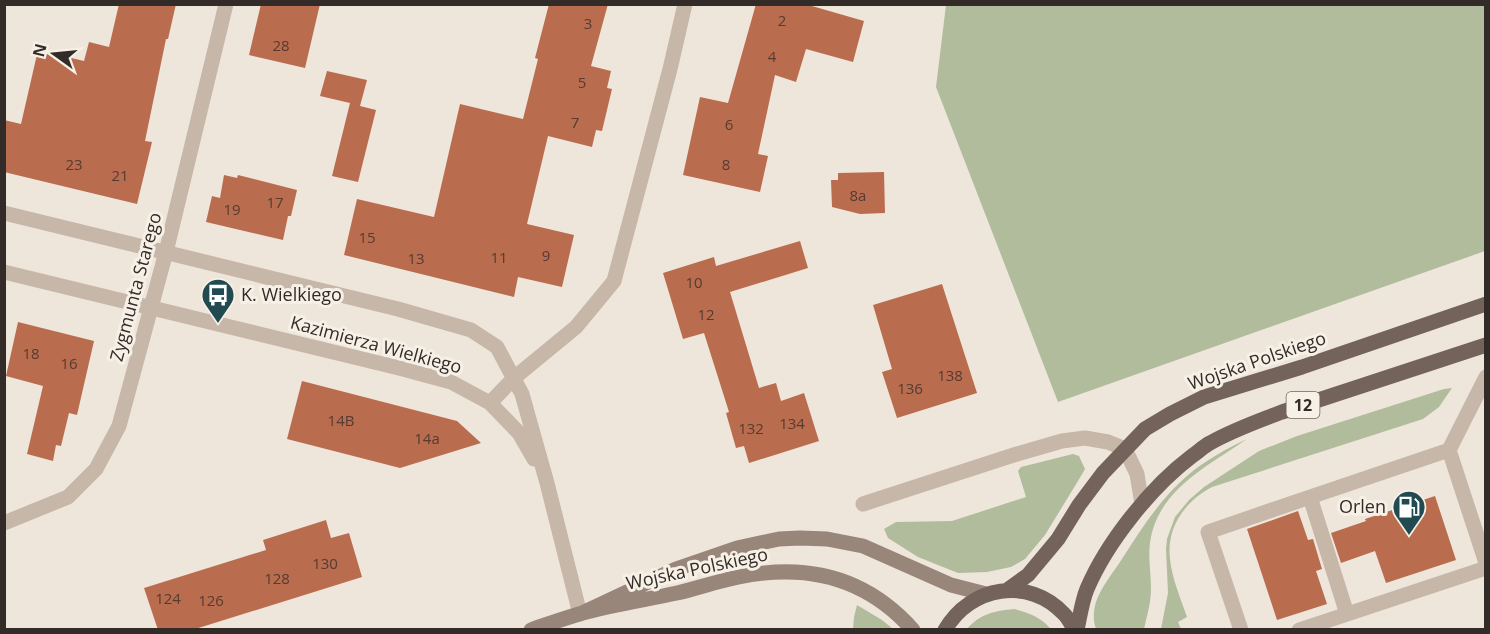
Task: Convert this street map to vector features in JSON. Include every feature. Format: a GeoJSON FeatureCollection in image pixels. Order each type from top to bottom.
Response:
{"type":"FeatureCollection","features":[{"type":"Feature","properties":{"kind":"main road","name":"Wojska Polskiego"},"geometry":{"type":"LineString","coordinates":[[1007,590],[1028,575],[1058,538],[1078,505],[1125,449],[1145,429],[1170,414],[1204,397],[1302,367],[1485,304]]}},
{"type":"Feature","properties":{"kind":"main road","name":"12"},"geometry":{"type":"LineString","coordinates":[[1076,630],[1086,591],[1110,548],[1142,504],[1176,468],[1209,444],[1282,412],[1485,345]]}},
{"type":"Feature","properties":{"kind":"main road","name":"Wojska Polskiego"},"geometry":{"type":"LineString","coordinates":[[580,614],[676,569],[747,546],[800,537],[827,539],[863,546],[951,585],[986,594]]}},
{"type":"Feature","properties":{"kind":"main road","name":"Wojska Polskiego"},"geometry":{"type":"LineString","coordinates":[[531,630],[580,614],[740,577],[775,572],[821,575],[849,582],[878,598],[905,620],[913,630]]}},
{"type":"Feature","properties":{"kind":"main road","name":"12"},"geometry":{"type":"LineString","coordinates":[[945,630],[952,618],[967,604],[986,594],[1007,590],[1029,592],[1048,601],[1065,614],[1076,630]]}},
{"type":"Feature","properties":{"kind":"street","name":"Zygmunta Starego"},"geometry":{"type":"LineString","coordinates":[[4,523],[68,497],[96,469],[119,426],[166,252],[226,4]]}},
{"type":"Feature","properties":{"kind":"street"},"geometry":{"type":"LineString","coordinates":[[490,403],[513,378],[576,327],[614,281],[685,4]]}},
{"type":"Feature","properties":{"kind":"street","name":"Kazimierza Wielkiego"},"geometry":{"type":"LineString","coordinates":[[4,213],[398,309],[471,330],[497,347],[522,394],[580,614]]}},
{"type":"Feature","properties":{"kind":"street","name":"Kazimierza Wielkiego"},"geometry":{"type":"LineString","coordinates":[[4,272],[451,382],[490,403],[519,434],[547,483]]}},
{"type":"Feature","properties":{"kind":"street"},"geometry":{"type":"LineString","coordinates":[[1485,377],[1449,450],[1485,563]]}},
{"type":"Feature","properties":{"kind":"street"},"geometry":{"type":"LineString","coordinates":[[863,504],[983,464],[1062,441],[1084,438],[1108,442],[1125,449],[1137,474],[1142,504]]}},
{"type":"Feature","properties":{"kind":"street"},"geometry":{"type":"LineString","coordinates":[[1241,630],[1208,532],[1449,450]]}},
{"type":"Feature","properties":{"kind":"street"},"geometry":{"type":"LineString","coordinates":[[1310,497],[1347,614]]}},
{"type":"Feature","properties":{"kind":"street"},"geometry":{"type":"LineString","coordinates":[[1299,630],[1485,568]]}},
{"type":"Feature","properties":{"kind":"green space"},"geometry":{"type":"Polygon","coordinates":[[[946,5],[1485,5],[1485,251],[1058,402],[936,87],[946,5]]]}},
{"type":"Feature","properties":{"kind":"green space"},"geometry":{"type":"Polygon","coordinates":[[[1452,388],[1439,407],[1423,419],[1212,487],[1193,500],[1174,526],[1170,548],[1173,574],[1187,617],[1178,622],[1181,629],[1161,629],[1168,593],[1167,539],[1175,517],[1204,487],[1259,451],[1297,436],[1452,388]]]}},
{"type":"Feature","properties":{"kind":"green space"},"geometry":{"type":"Polygon","coordinates":[[[1247,439],[1187,481],[1173,494],[1163,508],[1155,524],[1150,543],[1151,594],[1144,629],[1096,629],[1094,613],[1096,602],[1106,582],[1159,505],[1195,470],[1216,455],[1247,439]]]}},
{"type":"Feature","properties":{"kind":"green space"},"geometry":{"type":"Polygon","coordinates":[[[1073,454],[1079,456],[1085,469],[1045,535],[1025,559],[1011,567],[987,572],[958,573],[918,557],[888,538],[884,529],[896,522],[952,521],[1026,497],[1018,471],[1021,467],[1073,454]]]}},
{"type":"Feature","properties":{"kind":"green space"},"geometry":{"type":"Polygon","coordinates":[[[857,605],[882,620],[893,629],[853,629],[857,605]]]}},
{"type":"Feature","properties":{"kind":"green space"},"geometry":{"type":"Polygon","coordinates":[[[1014,609],[1034,616],[1051,629],[967,629],[988,614],[1014,609]]]}},
{"type":"Feature","properties":{"kind":"building"},"geometry":{"type":"Polygon","coordinates":[[[119,4],[176,4],[168,39],[166,39],[145,141],[152,142],[137,204],[4,172],[4,120],[21,124],[38,50],[84,61],[89,42],[109,47],[119,4]]]}},
{"type":"Feature","properties":{"kind":"building"},"geometry":{"type":"Polygon","coordinates":[[[261,4],[320,4],[305,68],[249,55],[261,4]]]}},
{"type":"Feature","properties":{"kind":"building"},"geometry":{"type":"Polygon","coordinates":[[[549,4],[608,4],[591,66],[611,71],[607,88],[612,89],[602,131],[596,130],[592,147],[548,136],[527,224],[574,235],[562,287],[518,277],[514,297],[344,255],[357,199],[434,217],[460,104],[523,119],[549,4]]]}},
{"type":"Feature","properties":{"kind":"building"},"geometry":{"type":"Polygon","coordinates":[[[756,4],[805,4],[864,21],[853,62],[806,49],[796,82],[775,75],[758,154],[768,156],[760,192],[683,175],[700,97],[728,103],[756,4]]]}},
{"type":"Feature","properties":{"kind":"building"},"geometry":{"type":"Polygon","coordinates":[[[327,71],[367,80],[360,106],[376,110],[358,182],[332,176],[350,103],[320,96],[327,71]]]}},
{"type":"Feature","properties":{"kind":"building"},"geometry":{"type":"Polygon","coordinates":[[[884,172],[885,213],[860,214],[832,207],[831,180],[838,180],[838,173],[884,172]]]}},
{"type":"Feature","properties":{"kind":"building"},"geometry":{"type":"Polygon","coordinates":[[[224,175],[237,178],[238,175],[297,190],[283,240],[206,222],[212,196],[220,198],[224,175]]]}},
{"type":"Feature","properties":{"kind":"building"},"geometry":{"type":"Polygon","coordinates":[[[800,241],[808,268],[730,292],[759,388],[776,383],[781,401],[804,393],[819,441],[749,463],[744,446],[736,448],[726,413],[729,412],[704,333],[683,339],[663,273],[714,257],[716,266],[800,241]]]}},
{"type":"Feature","properties":{"kind":"building"},"geometry":{"type":"Polygon","coordinates":[[[942,284],[977,393],[897,418],[882,372],[892,369],[873,305],[942,284]]]}},
{"type":"Feature","properties":{"kind":"building"},"geometry":{"type":"Polygon","coordinates":[[[18,322],[94,341],[77,415],[69,413],[61,446],[56,445],[53,461],[27,454],[43,386],[6,376],[18,322]]]}},
{"type":"Feature","properties":{"kind":"building"},"geometry":{"type":"Polygon","coordinates":[[[302,381],[457,421],[481,443],[400,468],[287,439],[302,381]]]}},
{"type":"Feature","properties":{"kind":"building","name":"Orlen"},"geometry":{"type":"Polygon","coordinates":[[[1435,496],[1456,560],[1386,583],[1375,551],[1341,563],[1331,533],[1435,496]]]}},
{"type":"Feature","properties":{"kind":"building"},"geometry":{"type":"Polygon","coordinates":[[[1298,511],[1308,540],[1313,539],[1322,569],[1316,571],[1327,604],[1277,620],[1247,529],[1298,511]]]}},
{"type":"Feature","properties":{"kind":"building"},"geometry":{"type":"Polygon","coordinates":[[[326,520],[331,538],[349,533],[362,577],[192,630],[158,630],[144,588],[266,550],[263,540],[326,520]]]}},
{"type":"Feature","properties":{"kind":"place","name":"K. Wielkiego"},"geometry":{"type":"Point","coordinates":[218,324]}},
{"type":"Feature","properties":{"kind":"place","name":"Orlen"},"geometry":{"type":"Point","coordinates":[1409,536]}}]}
